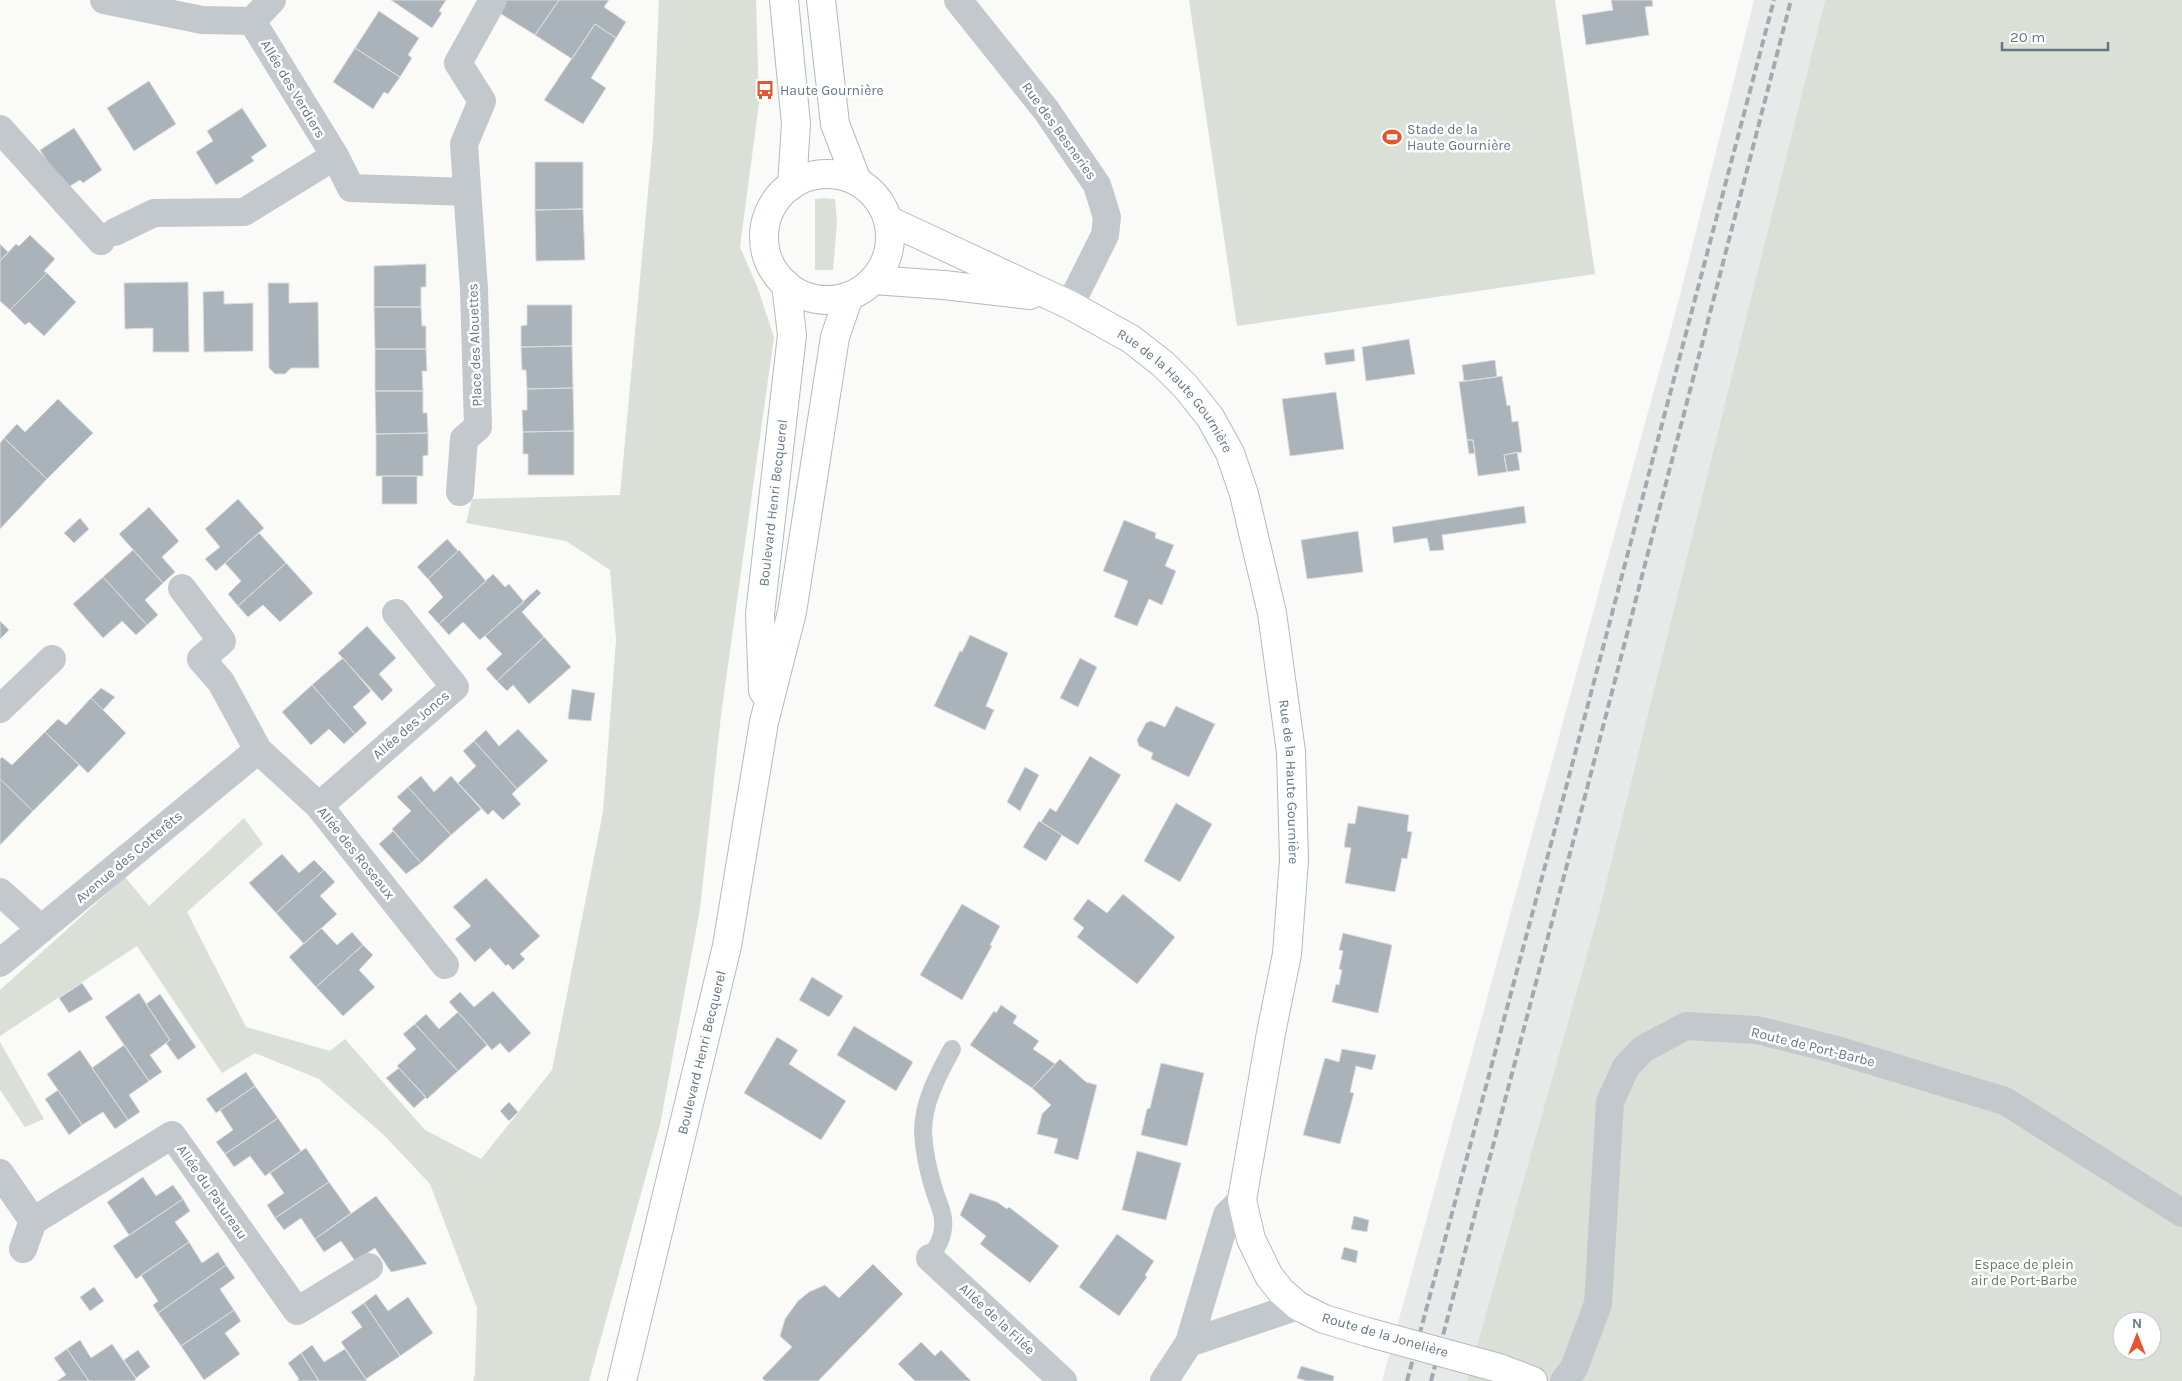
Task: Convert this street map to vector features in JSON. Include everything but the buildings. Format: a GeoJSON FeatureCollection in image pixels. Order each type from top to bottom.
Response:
{"type":"FeatureCollection","features":[{"type":"Feature","properties":{"kind":"main road"},"geometry":{"type":"LineString","coordinates":[[784,0],[796,131],[792,185]]}},
{"type":"Feature","properties":{"kind":"main road"},"geometry":{"type":"LineString","coordinates":[[821,0],[835,124],[857,181]]}},
{"type":"Feature","properties":{"kind":"main road"},"geometry":{"type":"LineString","coordinates":[[824,174],[841,175],[857,181],[871,191],[881,204],[888,220],[890,241],[885,262],[873,280],[849,296],[832,299],[815,298],[800,293],[786,284],[774,269],[766,252],[764,233],[768,214],[778,198],[792,185],[807,177],[824,174]]}},
{"type":"Feature","properties":{"kind":"main road","name":"Rue de la Haute Gournière"},"geometry":{"type":"LineString","coordinates":[[888,220],[1061,301],[1131,339],[1163,364],[1186,387],[1210,417],[1230,453],[1244,494],[1259,551],[1272,613],[1291,752],[1294,860],[1287,954],[1271,1033],[1242,1200]]}},
{"type":"Feature","properties":{"kind":"main road","name":"Rue de la Haute Gournière"},"geometry":{"type":"LineString","coordinates":[[873,280],[944,285],[1061,301]]}},
{"type":"Feature","properties":{"kind":"main road","name":"Boulevard Henri Becquerel"},"geometry":{"type":"LineString","coordinates":[[764,722],[760,614],[792,335],[786,284]]}},
{"type":"Feature","properties":{"kind":"main road","name":"Boulevard Henri Becquerel"},"geometry":{"type":"LineString","coordinates":[[622,1381],[727,946],[764,722],[792,612],[835,337],[849,296]]}},
{"type":"Feature","properties":{"kind":"main road","name":"Route de la Jonelière"},"geometry":{"type":"LineString","coordinates":[[1242,1200],[1251,1239],[1258,1257],[1281,1291],[1298,1306],[1324,1318],[1367,1332],[1499,1368],[1533,1381]]}},
{"type":"Feature","properties":{"kind":"street"},"geometry":{"type":"LineString","coordinates":[[104,0],[202,20],[252,21],[272,0]]}},
{"type":"Feature","properties":{"kind":"street","name":"Place des Alouettes"},"geometry":{"type":"LineString","coordinates":[[460,492],[464,439],[478,427],[474,289],[464,144],[482,101],[458,63],[493,0]]}},
{"type":"Feature","properties":{"kind":"street","name":"Rue des Besneries"},"geometry":{"type":"LineString","coordinates":[[958,0],[1046,110],[1097,185],[1107,217],[1105,236],[1061,301]]}},
{"type":"Feature","properties":{"kind":"street","name":"Allée des Verdiers"},"geometry":{"type":"LineString","coordinates":[[252,21],[334,156],[351,188],[467,192]]}},
{"type":"Feature","properties":{"kind":"street"},"geometry":{"type":"LineString","coordinates":[[0,129],[108,237],[154,213],[244,212],[334,156]]}},
{"type":"Feature","properties":{"kind":"street","name":"Allée des Roseaux"},"geometry":{"type":"LineString","coordinates":[[182,588],[222,641],[202,660],[221,682],[258,750],[319,806],[445,965]]}},
{"type":"Feature","properties":{"kind":"street","name":"Allée des Joncs"},"geometry":{"type":"LineString","coordinates":[[319,806],[455,687],[396,613]]}},
{"type":"Feature","properties":{"kind":"street"},"geometry":{"type":"LineString","coordinates":[[0,709],[52,659]]}},
{"type":"Feature","properties":{"kind":"street","name":"Avenue des Cotterêts"},"geometry":{"type":"LineString","coordinates":[[0,964],[258,750]]}},
{"type":"Feature","properties":{"kind":"street"},"geometry":{"type":"LineString","coordinates":[[0,892],[41,929]]}},
{"type":"Feature","properties":{"kind":"street","name":"Route de Port-Barbe"},"geometry":{"type":"LineString","coordinates":[[1564,1381],[1574,1368],[1598,1304],[1610,1102],[1626,1067],[1643,1049],[1686,1026],[1757,1030],[1833,1049],[2005,1101],[2182,1213]]}},
{"type":"Feature","properties":{"kind":"street","name":"Allée du Patureau"},"geometry":{"type":"LineString","coordinates":[[33,1221],[172,1136],[297,1312],[370,1266]]}},
{"type":"Feature","properties":{"kind":"street"},"geometry":{"type":"LineString","coordinates":[[0,1173],[33,1221],[23,1249]]}},
{"type":"Feature","properties":{"kind":"street"},"geometry":{"type":"LineString","coordinates":[[1164,1381],[1189,1343],[1226,1215],[1242,1200]]}},
{"type":"Feature","properties":{"kind":"street","name":"Allée de la Filée"},"geometry":{"type":"LineString","coordinates":[[930,1258],[1063,1381]]}},
{"type":"Feature","properties":{"kind":"street"},"geometry":{"type":"LineString","coordinates":[[1189,1343],[1298,1306]]}},
{"type":"Feature","properties":{"kind":"lane"},"geometry":{"type":"LineString","coordinates":[[930,1258],[942,1235],[942,1209],[936,1196],[927,1162],[923,1131],[928,1099],[936,1077],[952,1049]]}},
{"type":"Feature","properties":{"kind":"shaded area"},"geometry":{"type":"Polygon","coordinates":[[[1754,0],[1825,0],[1598,915],[1467,1381],[1382,1381],[1678,303],[1754,0]]]}},
{"type":"Feature","properties":{"kind":"green space"},"geometry":{"type":"Polygon","coordinates":[[[659,0],[756,0],[759,103],[740,247],[757,286],[774,337],[721,715],[700,909],[660,1125],[589,1381],[473,1381],[475,1374],[477,1308],[430,1184],[384,1135],[319,1079],[255,1053],[222,1073],[137,946],[0,1036],[0,990],[125,877],[149,906],[244,818],[263,844],[187,912],[246,1027],[330,1051],[345,1039],[425,1130],[481,1159],[552,1070],[603,812],[616,640],[610,570],[566,541],[466,523],[472,499],[620,495],[653,138],[659,0]]]}},
{"type":"Feature","properties":{"kind":"green space","name":"Stade de la Haute Gournière"},"geometry":{"type":"Polygon","coordinates":[[[1189,0],[1555,0],[1595,274],[1237,326],[1189,0]]]}},
{"type":"Feature","properties":{"kind":"green space","name":"Espace de plein air de Port-Barbe"},"geometry":{"type":"Polygon","coordinates":[[[1825,0],[2182,0],[2182,1381],[1467,1381],[1598,915],[1825,0]]]}},
{"type":"Feature","properties":{"kind":"green space"},"geometry":{"type":"Polygon","coordinates":[[[815,199],[835,199],[837,222],[833,270],[815,270],[815,199]]]}},
{"type":"Feature","properties":{"kind":"green space"},"geometry":{"type":"Polygon","coordinates":[[[0,1042],[44,1119],[25,1127],[0,1090],[0,1042]]]}},
{"type":"Feature","properties":{"kind":"railway"},"geometry":{"type":"LineString","coordinates":[[1407,1381],[1774,0]]}},
{"type":"Feature","properties":{"kind":"railway"},"geometry":{"type":"LineString","coordinates":[[1431,1381],[1583,804],[1791,0]]}},
{"type":"Feature","properties":{"kind":"place","name":"Haute Gournière"},"geometry":{"type":"Point","coordinates":[765,90]}},
{"type":"Feature","properties":{"kind":"place","name":"Stade de la Haute Gournière"},"geometry":{"type":"Point","coordinates":[1392,137]}}]}
